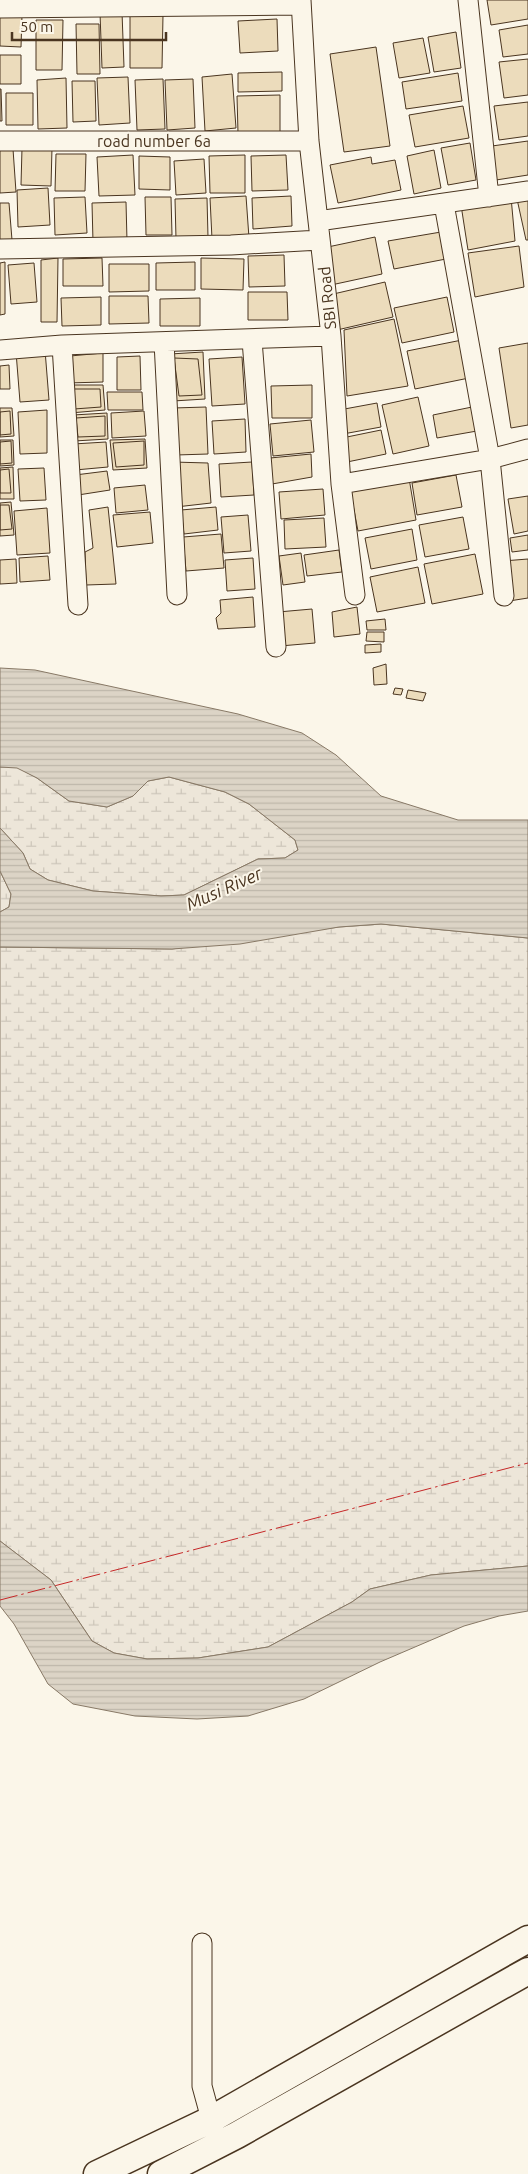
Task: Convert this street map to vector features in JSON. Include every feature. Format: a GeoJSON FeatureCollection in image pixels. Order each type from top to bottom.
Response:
{"type":"FeatureCollection","features":[{"type":"Feature","properties":{"kind":"street"},"geometry":{"type":"LineString","coordinates":[[468,0],[489,197]]}},
{"type":"Feature","properties":{"kind":"street"},"geometry":{"type":"LineString","coordinates":[[0,8],[301,3]]}},
{"type":"Feature","properties":{"kind":"street","name":"SBI Road"},"geometry":{"type":"LineString","coordinates":[[301,3],[309,141],[331,336],[341,484],[355,595]]}},
{"type":"Feature","properties":{"kind":"street","name":"road number 6a"},"geometry":{"type":"LineString","coordinates":[[0,140],[309,141]]}},
{"type":"Feature","properties":{"kind":"street"},"geometry":{"type":"LineString","coordinates":[[318,221],[528,191]]}},
{"type":"Feature","properties":{"kind":"street"},"geometry":{"type":"LineString","coordinates":[[444,204],[490,459],[504,596]]}},
{"type":"Feature","properties":{"kind":"street"},"geometry":{"type":"LineString","coordinates":[[0,249],[231,245],[320,240]]}},
{"type":"Feature","properties":{"kind":"street"},"geometry":{"type":"LineString","coordinates":[[0,350],[62,345],[331,336]]}},
{"type":"Feature","properties":{"kind":"street"},"geometry":{"type":"LineString","coordinates":[[252,340],[276,647]]}},
{"type":"Feature","properties":{"kind":"street"},"geometry":{"type":"LineString","coordinates":[[164,342],[177,594]]}},
{"type":"Feature","properties":{"kind":"street"},"geometry":{"type":"LineString","coordinates":[[62,345],[78,605]]}},
{"type":"Feature","properties":{"kind":"street"},"geometry":{"type":"LineString","coordinates":[[341,484],[490,459],[528,449]]}},
{"type":"Feature","properties":{"kind":"street"},"geometry":{"type":"LineString","coordinates":[[97,2174],[210,2120],[528,1939]]}},
{"type":"Feature","properties":{"kind":"street"},"geometry":{"type":"LineString","coordinates":[[202,1943],[202,2086],[210,2120],[219,2144]]}},
{"type":"Feature","properties":{"kind":"street"},"geometry":{"type":"LineString","coordinates":[[161,2174],[219,2144],[528,1971]]}},
{"type":"Feature","properties":{"kind":"green space"},"geometry":{"type":"Polygon","coordinates":[[[0,767],[17,767],[37,778],[69,801],[107,807],[133,796],[148,781],[169,777],[225,792],[249,804],[295,840],[298,850],[285,858],[258,859],[184,895],[161,896],[93,891],[48,880],[30,869],[23,853],[0,828],[0,767]]]}},
{"type":"Feature","properties":{"kind":"green space"},"geometry":{"type":"Polygon","coordinates":[[[0,871],[11,894],[9,907],[0,912],[0,871]]]}},
{"type":"Feature","properties":{"kind":"green space"},"geometry":{"type":"Polygon","coordinates":[[[381,924],[528,938],[528,1566],[431,1575],[370,1589],[352,1602],[268,1647],[198,1658],[147,1659],[114,1653],[92,1641],[51,1580],[0,1541],[0,947],[172,949],[339,927],[381,924]]]}},
{"type":"Feature","properties":{"kind":"water","name":"Musi River"},"geometry":{"type":"Polygon","coordinates":[[[0,668],[35,670],[238,714],[302,733],[336,755],[381,796],[458,820],[528,820],[528,938],[381,924],[339,927],[240,944],[172,949],[0,947],[0,912],[9,907],[11,894],[0,871],[0,828],[23,853],[30,869],[48,880],[93,891],[161,896],[184,895],[258,859],[285,858],[298,850],[295,840],[249,804],[225,792],[169,777],[148,781],[133,796],[107,807],[69,801],[37,778],[17,768],[0,767],[0,668]]]}},
{"type":"Feature","properties":{"kind":"water"},"geometry":{"type":"Polygon","coordinates":[[[0,1541],[51,1580],[92,1641],[114,1653],[147,1659],[198,1658],[268,1647],[352,1602],[370,1589],[431,1575],[528,1566],[528,1611],[499,1616],[464,1626],[380,1662],[304,1699],[248,1716],[197,1719],[135,1716],[73,1704],[48,1684],[14,1624],[0,1606],[0,1541]]]}},
{"type":"Feature","properties":{"kind":"building"},"geometry":{"type":"Polygon","coordinates":[[[487,0],[528,0],[528,19],[491,25],[487,0]]]}},
{"type":"Feature","properties":{"kind":"building"},"geometry":{"type":"Polygon","coordinates":[[[122,12],[124,67],[102,68],[100,13],[122,12]]]}},
{"type":"Feature","properties":{"kind":"building"},"geometry":{"type":"Polygon","coordinates":[[[0,14],[22,15],[21,47],[0,46],[0,14]]]}},
{"type":"Feature","properties":{"kind":"building"},"geometry":{"type":"Polygon","coordinates":[[[130,14],[163,15],[162,68],[130,68],[130,14]]]}},
{"type":"Feature","properties":{"kind":"building"},"geometry":{"type":"Polygon","coordinates":[[[277,19],[278,51],[240,53],[238,21],[277,19]]]}},
{"type":"Feature","properties":{"kind":"building"},"geometry":{"type":"Polygon","coordinates":[[[36,20],[63,20],[62,70],[36,70],[36,20]]]}},
{"type":"Feature","properties":{"kind":"building"},"geometry":{"type":"Polygon","coordinates":[[[76,24],[99,24],[100,74],[77,74],[76,24]]]}},
{"type":"Feature","properties":{"kind":"building"},"geometry":{"type":"Polygon","coordinates":[[[528,25],[528,54],[503,57],[499,30],[528,25]]]}},
{"type":"Feature","properties":{"kind":"building"},"geometry":{"type":"Polygon","coordinates":[[[456,32],[461,68],[434,72],[428,37],[456,32]]]}},
{"type":"Feature","properties":{"kind":"building"},"geometry":{"type":"Polygon","coordinates":[[[423,38],[430,73],[399,78],[393,43],[423,38]]]}},
{"type":"Feature","properties":{"kind":"building"},"geometry":{"type":"Polygon","coordinates":[[[376,47],[390,146],[344,152],[330,54],[376,47]]]}},
{"type":"Feature","properties":{"kind":"building"},"geometry":{"type":"Polygon","coordinates":[[[0,55],[21,55],[21,84],[0,84],[0,55]]]}},
{"type":"Feature","properties":{"kind":"building"},"geometry":{"type":"Polygon","coordinates":[[[528,59],[528,95],[504,98],[499,62],[528,59]]]}},
{"type":"Feature","properties":{"kind":"building"},"geometry":{"type":"Polygon","coordinates":[[[282,72],[282,91],[238,92],[238,73],[282,72]]]}},
{"type":"Feature","properties":{"kind":"building"},"geometry":{"type":"Polygon","coordinates":[[[458,73],[462,101],[406,109],[402,82],[458,73]]]}},
{"type":"Feature","properties":{"kind":"building"},"geometry":{"type":"Polygon","coordinates":[[[232,74],[236,128],[205,131],[202,77],[232,74]]]}},
{"type":"Feature","properties":{"kind":"building"},"geometry":{"type":"Polygon","coordinates":[[[128,77],[130,123],[99,125],[97,78],[128,77]]]}},
{"type":"Feature","properties":{"kind":"building"},"geometry":{"type":"Polygon","coordinates":[[[66,78],[67,128],[38,129],[37,80],[66,78]]]}},
{"type":"Feature","properties":{"kind":"building"},"geometry":{"type":"Polygon","coordinates":[[[163,79],[165,129],[137,130],[135,80],[163,79]]]}},
{"type":"Feature","properties":{"kind":"building"},"geometry":{"type":"Polygon","coordinates":[[[193,79],[195,128],[167,130],[165,80],[193,79]]]}},
{"type":"Feature","properties":{"kind":"building"},"geometry":{"type":"Polygon","coordinates":[[[72,81],[95,81],[96,121],[73,122],[72,81]]]}},
{"type":"Feature","properties":{"kind":"building"},"geometry":{"type":"Polygon","coordinates":[[[1,89],[2,121],[0,121],[1,89]]]}},
{"type":"Feature","properties":{"kind":"building"},"geometry":{"type":"Polygon","coordinates":[[[6,93],[33,93],[33,125],[6,125],[6,93]]]}},
{"type":"Feature","properties":{"kind":"building"},"geometry":{"type":"Polygon","coordinates":[[[280,95],[280,132],[238,133],[237,96],[280,95]]]}},
{"type":"Feature","properties":{"kind":"building"},"geometry":{"type":"Polygon","coordinates":[[[528,102],[528,136],[499,140],[494,106],[528,102]]]}},
{"type":"Feature","properties":{"kind":"building"},"geometry":{"type":"Polygon","coordinates":[[[463,106],[469,138],[415,147],[409,115],[463,106]]]}},
{"type":"Feature","properties":{"kind":"building"},"geometry":{"type":"Polygon","coordinates":[[[528,141],[528,175],[496,180],[492,146],[528,141]]]}},
{"type":"Feature","properties":{"kind":"building"},"geometry":{"type":"Polygon","coordinates":[[[470,143],[476,180],[448,185],[441,148],[470,143]]]}},
{"type":"Feature","properties":{"kind":"building"},"geometry":{"type":"Polygon","coordinates":[[[22,148],[52,148],[51,186],[21,185],[22,148]]]}},
{"type":"Feature","properties":{"kind":"building"},"geometry":{"type":"Polygon","coordinates":[[[13,149],[16,192],[0,193],[0,150],[13,149]]]}},
{"type":"Feature","properties":{"kind":"building"},"geometry":{"type":"Polygon","coordinates":[[[434,150],[441,188],[414,194],[407,156],[434,150]]]}},
{"type":"Feature","properties":{"kind":"building"},"geometry":{"type":"Polygon","coordinates":[[[56,154],[86,154],[85,191],[55,191],[56,154]]]}},
{"type":"Feature","properties":{"kind":"building"},"geometry":{"type":"Polygon","coordinates":[[[133,155],[135,195],[99,196],[97,157],[133,155]]]}},
{"type":"Feature","properties":{"kind":"building"},"geometry":{"type":"Polygon","coordinates":[[[245,155],[245,193],[210,193],[209,156],[245,155]]]}},
{"type":"Feature","properties":{"kind":"building"},"geometry":{"type":"Polygon","coordinates":[[[286,155],[288,190],[252,191],[251,156],[286,155]]]}},
{"type":"Feature","properties":{"kind":"building"},"geometry":{"type":"Polygon","coordinates":[[[139,156],[170,157],[170,190],[139,189],[139,156]]]}},
{"type":"Feature","properties":{"kind":"building"},"geometry":{"type":"Polygon","coordinates":[[[371,157],[372,164],[395,160],[401,190],[338,203],[330,165],[371,157]]]}},
{"type":"Feature","properties":{"kind":"building"},"geometry":{"type":"Polygon","coordinates":[[[204,159],[206,193],[176,195],[174,161],[204,159]]]}},
{"type":"Feature","properties":{"kind":"building"},"geometry":{"type":"Polygon","coordinates":[[[48,188],[50,225],[18,227],[17,190],[48,188]]]}},
{"type":"Feature","properties":{"kind":"building"},"geometry":{"type":"Polygon","coordinates":[[[246,196],[249,238],[212,239],[210,198],[246,196]]]}},
{"type":"Feature","properties":{"kind":"building"},"geometry":{"type":"Polygon","coordinates":[[[291,196],[292,226],[253,229],[252,198],[291,196]]]}},
{"type":"Feature","properties":{"kind":"building"},"geometry":{"type":"Polygon","coordinates":[[[85,197],[87,233],[55,235],[54,198],[85,197]]]}},
{"type":"Feature","properties":{"kind":"building"},"geometry":{"type":"Polygon","coordinates":[[[145,197],[171,197],[172,235],[146,235],[145,197]]]}},
{"type":"Feature","properties":{"kind":"building"},"geometry":{"type":"Polygon","coordinates":[[[511,197],[515,241],[468,250],[461,205],[511,197]]]}},
{"type":"Feature","properties":{"kind":"building"},"geometry":{"type":"Polygon","coordinates":[[[528,197],[528,240],[526,240],[517,199],[528,197]]]}},
{"type":"Feature","properties":{"kind":"building"},"geometry":{"type":"Polygon","coordinates":[[[207,198],[208,237],[176,239],[175,199],[207,198]]]}},
{"type":"Feature","properties":{"kind":"building"},"geometry":{"type":"Polygon","coordinates":[[[126,202],[127,241],[93,242],[92,203],[126,202]]]}},
{"type":"Feature","properties":{"kind":"building"},"geometry":{"type":"Polygon","coordinates":[[[0,203],[9,203],[12,240],[0,241],[0,203]]]}},
{"type":"Feature","properties":{"kind":"building"},"geometry":{"type":"Polygon","coordinates":[[[441,232],[446,259],[394,269],[388,241],[441,232]]]}},
{"type":"Feature","properties":{"kind":"building"},"geometry":{"type":"Polygon","coordinates":[[[375,237],[382,274],[331,285],[323,248],[375,237]]]}},
{"type":"Feature","properties":{"kind":"building"},"geometry":{"type":"Polygon","coordinates":[[[519,246],[524,287],[475,297],[468,253],[519,246]]]}},
{"type":"Feature","properties":{"kind":"building"},"geometry":{"type":"Polygon","coordinates":[[[284,255],[285,286],[249,287],[248,256],[284,255]]]}},
{"type":"Feature","properties":{"kind":"building"},"geometry":{"type":"Polygon","coordinates":[[[58,258],[57,322],[41,322],[41,260],[58,258]]]}},
{"type":"Feature","properties":{"kind":"building"},"geometry":{"type":"Polygon","coordinates":[[[102,258],[103,286],[63,286],[63,259],[102,258]]]}},
{"type":"Feature","properties":{"kind":"building"},"geometry":{"type":"Polygon","coordinates":[[[201,258],[244,259],[243,290],[201,289],[201,258]]]}},
{"type":"Feature","properties":{"kind":"building"},"geometry":{"type":"Polygon","coordinates":[[[5,262],[5,314],[0,315],[0,263],[5,262]]]}},
{"type":"Feature","properties":{"kind":"building"},"geometry":{"type":"Polygon","coordinates":[[[195,262],[195,290],[156,290],[156,263],[195,262]]]}},
{"type":"Feature","properties":{"kind":"building"},"geometry":{"type":"Polygon","coordinates":[[[34,263],[37,302],[11,304],[8,265],[34,263]]]}},
{"type":"Feature","properties":{"kind":"building"},"geometry":{"type":"Polygon","coordinates":[[[109,264],[149,264],[149,291],[109,292],[109,264]]]}},
{"type":"Feature","properties":{"kind":"building"},"geometry":{"type":"Polygon","coordinates":[[[385,282],[393,317],[337,330],[329,295],[385,282]]]}},
{"type":"Feature","properties":{"kind":"building"},"geometry":{"type":"Polygon","coordinates":[[[248,292],[287,292],[288,320],[248,320],[248,292]]]}},
{"type":"Feature","properties":{"kind":"building"},"geometry":{"type":"Polygon","coordinates":[[[109,296],[148,296],[149,323],[109,324],[109,296]]]}},
{"type":"Feature","properties":{"kind":"building"},"geometry":{"type":"Polygon","coordinates":[[[101,297],[101,325],[62,326],[61,298],[101,297]]]}},
{"type":"Feature","properties":{"kind":"building"},"geometry":{"type":"Polygon","coordinates":[[[447,297],[454,332],[402,343],[394,308],[447,297]]]}},
{"type":"Feature","properties":{"kind":"building"},"geometry":{"type":"Polygon","coordinates":[[[200,298],[200,326],[160,326],[160,299],[200,298]]]}},
{"type":"Feature","properties":{"kind":"building"},"geometry":{"type":"Polygon","coordinates":[[[394,319],[408,386],[347,396],[344,330],[394,319]]]}},
{"type":"Feature","properties":{"kind":"building"},"geometry":{"type":"Polygon","coordinates":[[[462,340],[469,378],[415,389],[407,351],[462,340]]]}},
{"type":"Feature","properties":{"kind":"building"},"geometry":{"type":"Polygon","coordinates":[[[528,343],[528,425],[511,428],[499,348],[528,343]]]}},
{"type":"Feature","properties":{"kind":"building"},"geometry":{"type":"Polygon","coordinates":[[[45,350],[49,400],[20,402],[16,352],[45,350]]]}},
{"type":"Feature","properties":{"kind":"building"},"geometry":{"type":"Polygon","coordinates":[[[203,352],[205,399],[173,401],[170,354],[203,352]]]}},
{"type":"Feature","properties":{"kind":"building"},"geometry":{"type":"Polygon","coordinates":[[[103,353],[103,382],[67,383],[70,356],[103,353]]]}},
{"type":"Feature","properties":{"kind":"building"},"geometry":{"type":"Polygon","coordinates":[[[140,356],[141,390],[117,390],[117,357],[140,356]]]}},
{"type":"Feature","properties":{"kind":"building"},"geometry":{"type":"Polygon","coordinates":[[[242,357],[245,404],[212,406],[209,359],[242,357]]]}},
{"type":"Feature","properties":{"kind":"building"},"geometry":{"type":"Polygon","coordinates":[[[174,358],[198,359],[202,395],[179,396],[174,358]]]}},
{"type":"Feature","properties":{"kind":"building"},"geometry":{"type":"Polygon","coordinates":[[[9,365],[10,389],[0,389],[0,366],[9,365]]]}},
{"type":"Feature","properties":{"kind":"building"},"geometry":{"type":"Polygon","coordinates":[[[68,385],[103,385],[105,410],[70,413],[68,385]]]}},
{"type":"Feature","properties":{"kind":"building"},"geometry":{"type":"Polygon","coordinates":[[[312,385],[312,418],[272,418],[271,386],[312,385]]]}},
{"type":"Feature","properties":{"kind":"building"},"geometry":{"type":"Polygon","coordinates":[[[71,389],[100,389],[101,407],[74,409],[71,389]]]}},
{"type":"Feature","properties":{"kind":"building"},"geometry":{"type":"Polygon","coordinates":[[[107,392],[142,392],[143,410],[108,410],[107,392]]]}},
{"type":"Feature","properties":{"kind":"building"},"geometry":{"type":"Polygon","coordinates":[[[418,397],[429,446],[393,454],[382,405],[418,397]]]}},
{"type":"Feature","properties":{"kind":"building"},"geometry":{"type":"Polygon","coordinates":[[[377,403],[381,427],[343,434],[339,410],[377,403]]]}},
{"type":"Feature","properties":{"kind":"building"},"geometry":{"type":"Polygon","coordinates":[[[206,407],[208,454],[176,455],[173,408],[206,407]]]}},
{"type":"Feature","properties":{"kind":"building"},"geometry":{"type":"Polygon","coordinates":[[[472,407],[477,431],[437,438],[433,415],[472,407]]]}},
{"type":"Feature","properties":{"kind":"building"},"geometry":{"type":"Polygon","coordinates":[[[0,408],[12,408],[14,436],[0,437],[0,408]]]}},
{"type":"Feature","properties":{"kind":"building"},"geometry":{"type":"Polygon","coordinates":[[[47,410],[47,453],[20,454],[18,412],[47,410]]]}},
{"type":"Feature","properties":{"kind":"building"},"geometry":{"type":"Polygon","coordinates":[[[10,411],[11,434],[0,435],[0,412],[10,411]]]}},
{"type":"Feature","properties":{"kind":"building"},"geometry":{"type":"Polygon","coordinates":[[[144,411],[146,436],[112,438],[111,413],[144,411]]]}},
{"type":"Feature","properties":{"kind":"building"},"geometry":{"type":"Polygon","coordinates":[[[107,413],[108,439],[74,441],[73,415],[107,413]]]}},
{"type":"Feature","properties":{"kind":"building"},"geometry":{"type":"Polygon","coordinates":[[[105,416],[105,436],[78,437],[76,418],[105,416]]]}},
{"type":"Feature","properties":{"kind":"building"},"geometry":{"type":"Polygon","coordinates":[[[245,419],[246,452],[214,454],[212,421],[245,419]]]}},
{"type":"Feature","properties":{"kind":"building"},"geometry":{"type":"Polygon","coordinates":[[[311,420],[314,452],[273,456],[270,424],[311,420]]]}},
{"type":"Feature","properties":{"kind":"building"},"geometry":{"type":"Polygon","coordinates":[[[381,430],[386,454],[347,462],[342,438],[381,430]]]}},
{"type":"Feature","properties":{"kind":"building"},"geometry":{"type":"Polygon","coordinates":[[[145,439],[147,468],[113,470],[110,440],[145,439]]]}},
{"type":"Feature","properties":{"kind":"building"},"geometry":{"type":"Polygon","coordinates":[[[0,440],[13,440],[14,465],[0,466],[0,440]]]}},
{"type":"Feature","properties":{"kind":"building"},"geometry":{"type":"Polygon","coordinates":[[[11,441],[12,463],[0,464],[0,442],[11,441]]]}},
{"type":"Feature","properties":{"kind":"building"},"geometry":{"type":"Polygon","coordinates":[[[144,441],[144,465],[116,467],[113,443],[144,441]]]}},
{"type":"Feature","properties":{"kind":"building"},"geometry":{"type":"Polygon","coordinates":[[[106,442],[108,467],[75,470],[73,444],[106,442]]]}},
{"type":"Feature","properties":{"kind":"building"},"geometry":{"type":"Polygon","coordinates":[[[311,454],[312,477],[272,484],[270,458],[311,454]]]}},
{"type":"Feature","properties":{"kind":"building"},"geometry":{"type":"Polygon","coordinates":[[[173,462],[208,463],[211,503],[176,507],[173,462]]]}},
{"type":"Feature","properties":{"kind":"building"},"geometry":{"type":"Polygon","coordinates":[[[252,462],[254,495],[221,497],[219,464],[252,462]]]}},
{"type":"Feature","properties":{"kind":"building"},"geometry":{"type":"Polygon","coordinates":[[[13,467],[14,499],[0,499],[0,468],[13,467]]]}},
{"type":"Feature","properties":{"kind":"building"},"geometry":{"type":"Polygon","coordinates":[[[44,468],[46,500],[20,501],[18,469],[44,468]]]}},
{"type":"Feature","properties":{"kind":"building"},"geometry":{"type":"Polygon","coordinates":[[[9,469],[11,493],[0,493],[0,470],[9,469]]]}},
{"type":"Feature","properties":{"kind":"building"},"geometry":{"type":"Polygon","coordinates":[[[107,471],[110,490],[78,495],[75,475],[107,471]]]}},
{"type":"Feature","properties":{"kind":"building"},"geometry":{"type":"Polygon","coordinates":[[[456,475],[462,507],[417,515],[412,483],[456,475]]]}},
{"type":"Feature","properties":{"kind":"building"},"geometry":{"type":"Polygon","coordinates":[[[409,478],[416,520],[358,531],[350,489],[409,478]]]}},
{"type":"Feature","properties":{"kind":"building"},"geometry":{"type":"Polygon","coordinates":[[[145,485],[148,510],[116,513],[114,488],[145,485]]]}},
{"type":"Feature","properties":{"kind":"building"},"geometry":{"type":"Polygon","coordinates":[[[323,489],[325,515],[281,519],[279,492],[323,489]]]}},
{"type":"Feature","properties":{"kind":"building"},"geometry":{"type":"Polygon","coordinates":[[[528,496],[528,531],[514,534],[508,499],[528,496]]]}},
{"type":"Feature","properties":{"kind":"building"},"geometry":{"type":"Polygon","coordinates":[[[11,502],[14,535],[0,536],[0,503],[11,502]]]}},
{"type":"Feature","properties":{"kind":"building"},"geometry":{"type":"Polygon","coordinates":[[[0,505],[9,505],[12,529],[0,530],[0,505]]]}},
{"type":"Feature","properties":{"kind":"building"},"geometry":{"type":"Polygon","coordinates":[[[108,507],[116,584],[86,585],[85,552],[93,548],[89,510],[108,507]]]}},
{"type":"Feature","properties":{"kind":"building"},"geometry":{"type":"Polygon","coordinates":[[[216,507],[218,530],[184,534],[181,510],[216,507]]]}},
{"type":"Feature","properties":{"kind":"building"},"geometry":{"type":"Polygon","coordinates":[[[47,508],[50,553],[17,555],[14,511],[47,508]]]}},
{"type":"Feature","properties":{"kind":"building"},"geometry":{"type":"Polygon","coordinates":[[[150,512],[153,543],[117,547],[113,515],[150,512]]]}},
{"type":"Feature","properties":{"kind":"building"},"geometry":{"type":"Polygon","coordinates":[[[248,515],[251,551],[224,553],[221,517],[248,515]]]}},
{"type":"Feature","properties":{"kind":"building"},"geometry":{"type":"Polygon","coordinates":[[[463,517],[469,549],[425,557],[419,525],[463,517]]]}},
{"type":"Feature","properties":{"kind":"building"},"geometry":{"type":"Polygon","coordinates":[[[324,518],[326,547],[285,549],[284,520],[324,518]]]}},
{"type":"Feature","properties":{"kind":"building"},"geometry":{"type":"Polygon","coordinates":[[[412,529],[417,560],[371,569],[365,538],[412,529]]]}},
{"type":"Feature","properties":{"kind":"building"},"geometry":{"type":"Polygon","coordinates":[[[221,534],[224,568],[186,571],[183,537],[221,534]]]}},
{"type":"Feature","properties":{"kind":"building"},"geometry":{"type":"Polygon","coordinates":[[[528,535],[528,550],[512,552],[510,538],[528,535]]]}},
{"type":"Feature","properties":{"kind":"building"},"geometry":{"type":"Polygon","coordinates":[[[339,550],[342,572],[307,576],[304,555],[339,550]]]}},
{"type":"Feature","properties":{"kind":"building"},"geometry":{"type":"Polygon","coordinates":[[[301,553],[305,582],[283,585],[279,556],[301,553]]]}},
{"type":"Feature","properties":{"kind":"building"},"geometry":{"type":"Polygon","coordinates":[[[475,554],[483,594],[432,604],[424,564],[475,554]]]}},
{"type":"Feature","properties":{"kind":"building"},"geometry":{"type":"Polygon","coordinates":[[[48,556],[50,580],[20,582],[19,558],[48,556]]]}},
{"type":"Feature","properties":{"kind":"building"},"geometry":{"type":"Polygon","coordinates":[[[253,558],[255,589],[227,591],[225,560],[253,558]]]}},
{"type":"Feature","properties":{"kind":"building"},"geometry":{"type":"Polygon","coordinates":[[[16,559],[17,583],[0,584],[0,560],[16,559]]]}},
{"type":"Feature","properties":{"kind":"building"},"geometry":{"type":"Polygon","coordinates":[[[528,559],[528,598],[509,601],[503,561],[528,559]]]}},
{"type":"Feature","properties":{"kind":"building"},"geometry":{"type":"Polygon","coordinates":[[[418,567],[425,603],[377,612],[370,577],[418,567]]]}},
{"type":"Feature","properties":{"kind":"building"},"geometry":{"type":"Polygon","coordinates":[[[253,597],[255,627],[218,629],[216,618],[221,613],[220,600],[253,597]]]}},
{"type":"Feature","properties":{"kind":"building"},"geometry":{"type":"Polygon","coordinates":[[[357,607],[360,634],[334,637],[332,612],[357,607]]]}},
{"type":"Feature","properties":{"kind":"building"},"geometry":{"type":"Polygon","coordinates":[[[312,609],[315,643],[280,646],[278,612],[312,609]]]}},
{"type":"Feature","properties":{"kind":"building"},"geometry":{"type":"Polygon","coordinates":[[[385,619],[386,630],[367,630],[366,621],[385,619]]]}},
{"type":"Feature","properties":{"kind":"building"},"geometry":{"type":"Polygon","coordinates":[[[367,632],[384,632],[384,642],[366,641],[367,632]]]}},
{"type":"Feature","properties":{"kind":"building"},"geometry":{"type":"Polygon","coordinates":[[[381,644],[381,652],[365,653],[365,645],[381,644]]]}},
{"type":"Feature","properties":{"kind":"building"},"geometry":{"type":"Polygon","coordinates":[[[386,664],[387,684],[374,685],[373,668],[386,664]]]}},
{"type":"Feature","properties":{"kind":"building"},"geometry":{"type":"Polygon","coordinates":[[[395,688],[403,689],[401,695],[393,694],[395,688]]]}},
{"type":"Feature","properties":{"kind":"building"},"geometry":{"type":"Polygon","coordinates":[[[408,690],[426,693],[423,701],[406,698],[408,690]]]}},
{"type":"Feature","properties":{"kind":"power"},"geometry":{"type":"LineString","coordinates":[[0,1600],[528,1463]]}}]}
